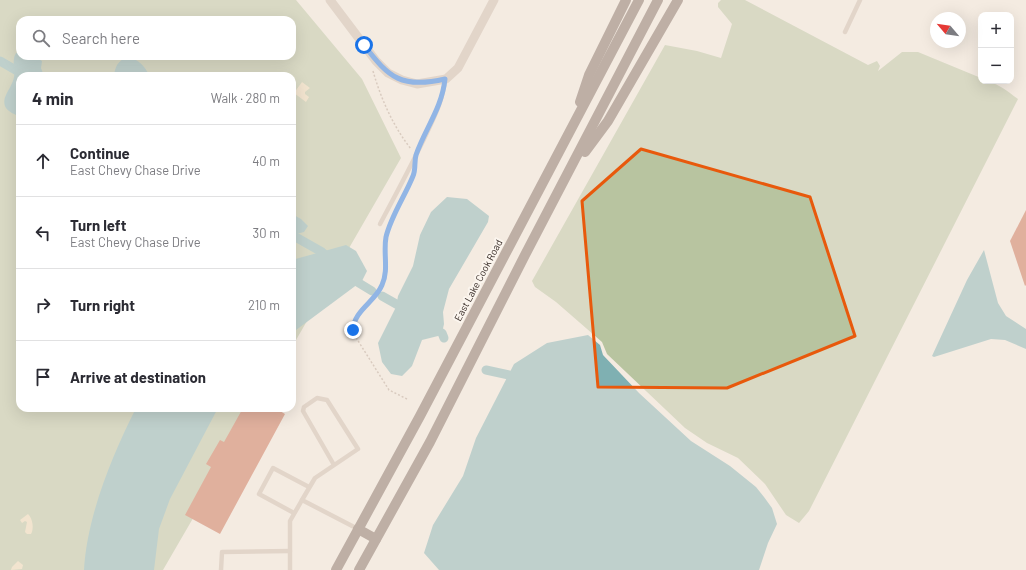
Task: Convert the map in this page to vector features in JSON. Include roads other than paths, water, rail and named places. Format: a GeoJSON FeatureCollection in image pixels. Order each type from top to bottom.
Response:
{"type":"FeatureCollection","features":[{"type":"Feature","properties":{"kind":"main road"},"geometry":{"type":"LineString","coordinates":[[571,131],[589,75],[626,0]]}},
{"type":"Feature","properties":{"kind":"main road","name":"East Lake Cook Road"},"geometry":{"type":"LineString","coordinates":[[336,570],[571,131],[639,0]]}},
{"type":"Feature","properties":{"kind":"main road"},"geometry":{"type":"LineString","coordinates":[[359,570],[430,442],[525,255],[658,0]]}},
{"type":"Feature","properties":{"kind":"main road"},"geometry":{"type":"LineString","coordinates":[[566,178],[608,121],[678,0]]}},
{"type":"Feature","properties":{"kind":"main road"},"geometry":{"type":"LineString","coordinates":[[358,530],[376,539]]}},
{"type":"Feature","properties":{"kind":"street"},"geometry":{"type":"LineString","coordinates":[[330,0],[376,61],[388,73],[416,84],[430,83],[445,79],[458,68],[494,0]]}},
{"type":"Feature","properties":{"kind":"lane"},"geometry":{"type":"LineString","coordinates":[[846,32],[860,0]]}},
{"type":"Feature","properties":{"kind":"lane"},"geometry":{"type":"LineString","coordinates":[[380,224],[416,157],[444,92],[445,79]]}},
{"type":"Feature","properties":{"kind":"lane"},"geometry":{"type":"LineString","coordinates":[[290,570],[290,521],[294,513],[315,478],[358,450],[327,400],[317,398],[304,407],[303,411],[334,465]]}},
{"type":"Feature","properties":{"kind":"lane"},"geometry":{"type":"LineString","coordinates":[[294,513],[259,494],[273,468],[309,487]]}},
{"type":"Feature","properties":{"kind":"lane"},"geometry":{"type":"LineString","coordinates":[[302,500],[358,530]]}},
{"type":"Feature","properties":{"kind":"lane"},"geometry":{"type":"LineString","coordinates":[[221,570],[222,552],[290,551]]}},
{"type":"Feature","properties":{"kind":"water"},"geometry":{"type":"Polygon","coordinates":[[[16,53],[16,60],[40,60],[42,61],[41,68],[42,72],[16,72],[16,115],[6,108],[4,100],[14,77],[16,53]]]}},
{"type":"Feature","properties":{"kind":"water"},"geometry":{"type":"Polygon","coordinates":[[[121,60],[136,60],[148,72],[115,72],[121,60]]]}},
{"type":"Feature","properties":{"kind":"water"},"geometry":{"type":"Polygon","coordinates":[[[447,197],[467,199],[489,216],[488,222],[449,289],[443,312],[444,324],[442,333],[438,336],[422,340],[412,366],[402,376],[391,374],[382,362],[378,343],[396,307],[398,296],[413,266],[420,235],[431,212],[447,197]]]}},
{"type":"Feature","properties":{"kind":"water"},"geometry":{"type":"Polygon","coordinates":[[[296,216],[308,226],[304,232],[296,234],[296,216]]]}},
{"type":"Feature","properties":{"kind":"water"},"geometry":{"type":"Polygon","coordinates":[[[346,245],[356,251],[367,271],[362,281],[296,330],[296,259],[346,245]]]}},
{"type":"Feature","properties":{"kind":"water"},"geometry":{"type":"Polygon","coordinates":[[[984,250],[998,303],[1006,316],[1026,329],[1026,349],[1005,340],[991,339],[934,357],[932,356],[967,280],[984,250]]]}},
{"type":"Feature","properties":{"kind":"water"},"geometry":{"type":"Polygon","coordinates":[[[588,335],[600,345],[603,355],[639,393],[691,441],[730,466],[756,487],[764,497],[772,508],[777,524],[768,543],[759,570],[439,570],[424,553],[433,525],[463,476],[476,438],[514,364],[547,343],[588,335]]]}},
{"type":"Feature","properties":{"kind":"water"},"geometry":{"type":"Polygon","coordinates":[[[134,412],[216,412],[170,499],[159,529],[154,570],[84,570],[86,550],[95,508],[118,446],[134,412]]]}},
{"type":"Feature","properties":{"kind":"waterway"},"geometry":{"type":"LineString","coordinates":[[0,61],[19,72]]}},
{"type":"Feature","properties":{"kind":"waterway"},"geometry":{"type":"LineString","coordinates":[[296,237],[322,252],[331,260]]}},
{"type":"Feature","properties":{"kind":"waterway"},"geometry":{"type":"LineString","coordinates":[[349,277],[372,291]]}},
{"type":"Feature","properties":{"kind":"waterway"},"geometry":{"type":"LineString","coordinates":[[382,296],[405,309]]}},
{"type":"Feature","properties":{"kind":"waterway"},"geometry":{"type":"LineString","coordinates":[[432,327],[442,333],[444,338]]}},
{"type":"Feature","properties":{"kind":"waterway"},"geometry":{"type":"LineString","coordinates":[[486,370],[509,375]]}}]}
